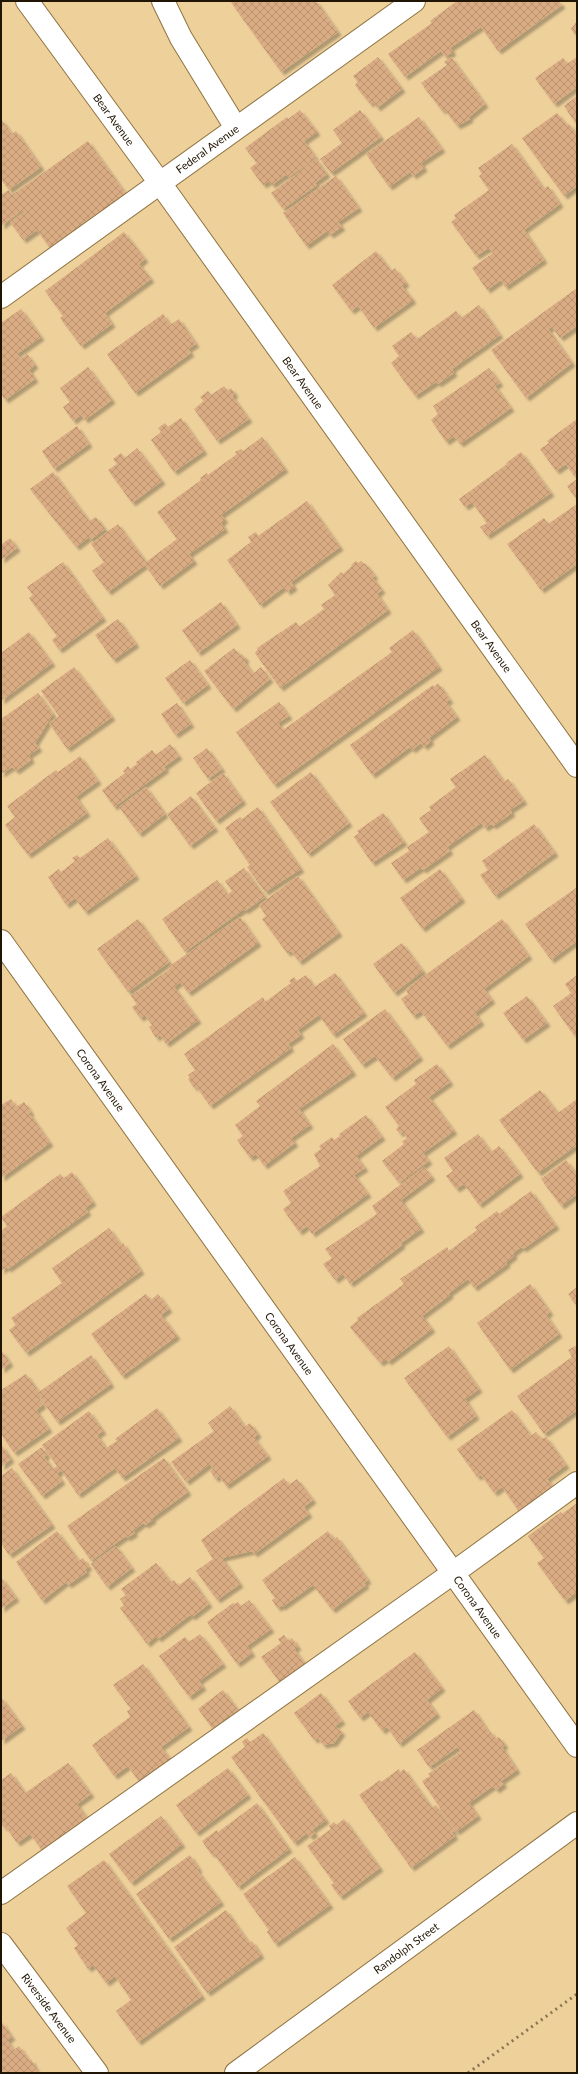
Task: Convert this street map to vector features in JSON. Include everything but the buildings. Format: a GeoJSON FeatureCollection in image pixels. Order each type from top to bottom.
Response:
{"type":"FeatureCollection","features":[{"type":"Feature","properties":{"kind":"street","name":"Bear Avenue"},"geometry":{"type":"LineString","coordinates":[[27,1],[160,183],[577,766]]}},
{"type":"Feature","properties":{"kind":"street"},"geometry":{"type":"LineString","coordinates":[[163,1],[181,38],[236,128]]}},
{"type":"Feature","properties":{"kind":"street","name":"Federal Avenue"},"geometry":{"type":"LineString","coordinates":[[1,297],[414,1]]}},
{"type":"Feature","properties":{"kind":"street","name":"Corona Avenue"},"geometry":{"type":"LineString","coordinates":[[1,941],[577,1746]]}},
{"type":"Feature","properties":{"kind":"street"},"geometry":{"type":"LineString","coordinates":[[1,1893],[453,1573],[577,1483]]}},
{"type":"Feature","properties":{"kind":"street","name":"Randolph Street"},"geometry":{"type":"LineString","coordinates":[[236,2073],[577,1823]]}},
{"type":"Feature","properties":{"kind":"street","name":"Riverside Avenue"},"geometry":{"type":"LineString","coordinates":[[1,1944],[97,2073]]}},
{"type":"Feature","properties":{"kind":"railway"},"geometry":{"type":"LineString","coordinates":[[468,2073],[577,1994]]}}]}
